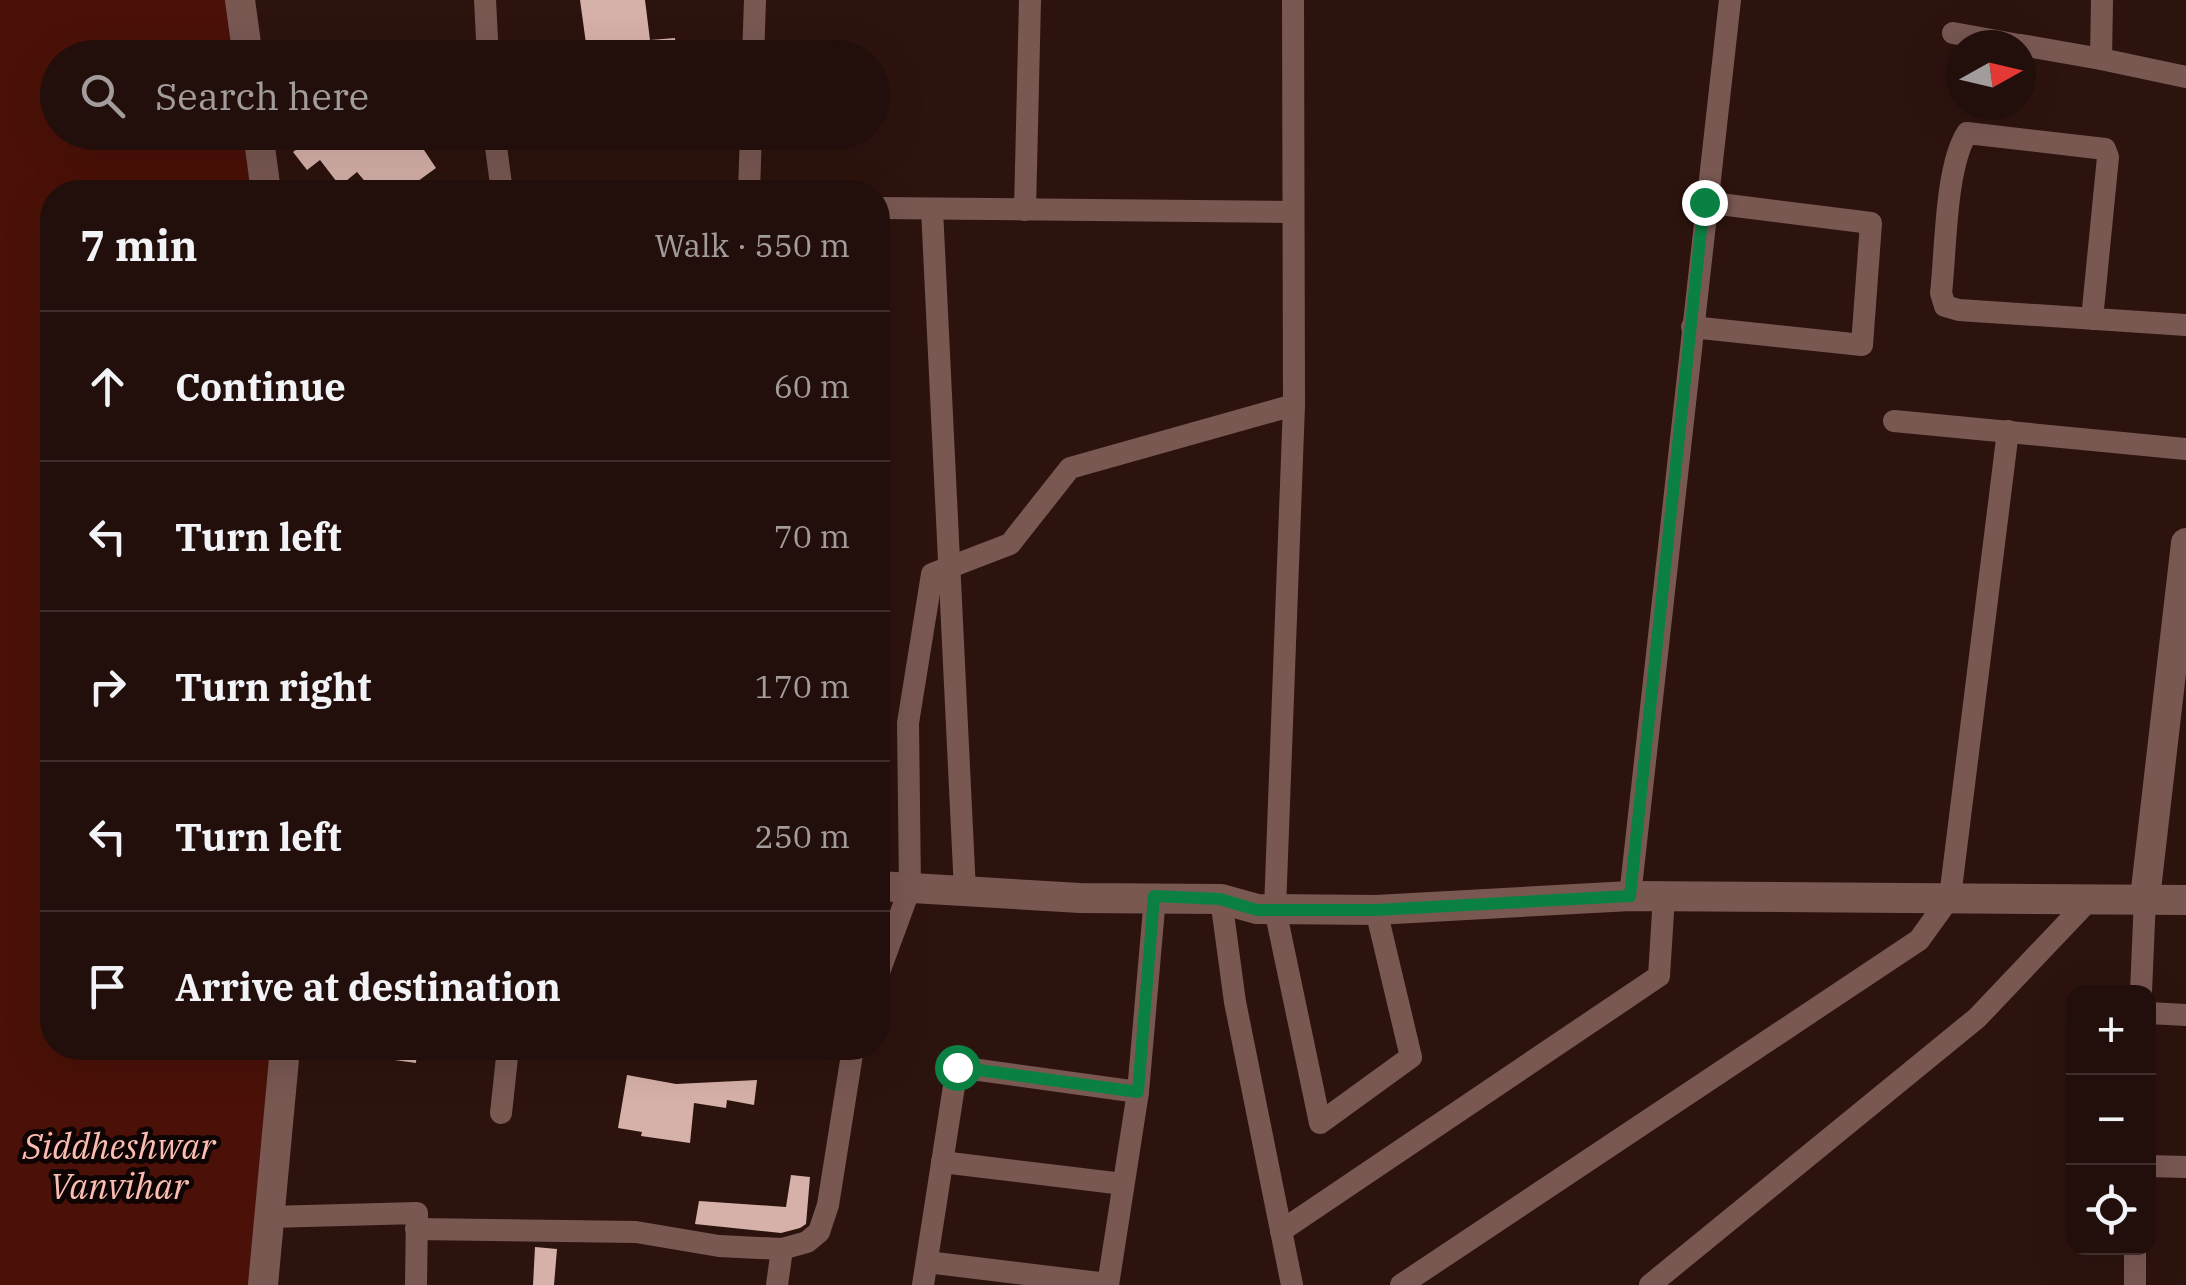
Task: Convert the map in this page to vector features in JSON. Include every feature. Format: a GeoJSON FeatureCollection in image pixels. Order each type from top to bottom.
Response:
{"type":"FeatureCollection","features":[{"type":"Feature","properties":{"kind":"street"},"geometry":{"type":"LineString","coordinates":[[240,0],[246,40]]}},
{"type":"Feature","properties":{"kind":"street"},"geometry":{"type":"LineString","coordinates":[[485,0],[487,40]]}},
{"type":"Feature","properties":{"kind":"street"},"geometry":{"type":"LineString","coordinates":[[754,40],[755,0]]}},
{"type":"Feature","properties":{"kind":"street"},"geometry":{"type":"LineString","coordinates":[[1025,210],[1030,0]]}},
{"type":"Feature","properties":{"kind":"street"},"geometry":{"type":"LineString","coordinates":[[1293,0],[1294,405],[1275,909],[1320,1123],[1412,1056],[1376,910]]}},
{"type":"Feature","properties":{"kind":"street"},"geometry":{"type":"LineString","coordinates":[[1630,896],[1704,202],[1730,0]]}},
{"type":"Feature","properties":{"kind":"street"},"geometry":{"type":"LineString","coordinates":[[2100,59],[2102,0]]}},
{"type":"Feature","properties":{"kind":"street"},"geometry":{"type":"LineString","coordinates":[[2036,48],[2186,77]]}},
{"type":"Feature","properties":{"kind":"street"},"geometry":{"type":"LineString","coordinates":[[2092,319],[2108,157],[2104,149],[1966,133],[1960,144],[1954,179],[1941,293],[1945,306],[2092,319],[2186,325]]}},
{"type":"Feature","properties":{"kind":"street"},"geometry":{"type":"LineString","coordinates":[[260,150],[264,180]]}},
{"type":"Feature","properties":{"kind":"street"},"geometry":{"type":"LineString","coordinates":[[496,150],[500,180]]}},
{"type":"Feature","properties":{"kind":"street"},"geometry":{"type":"LineString","coordinates":[[749,180],[750,150]]}},
{"type":"Feature","properties":{"kind":"street"},"geometry":{"type":"LineString","coordinates":[[1692,327],[1862,345],[1872,223],[1704,202]]}},
{"type":"Feature","properties":{"kind":"street"},"geometry":{"type":"LineString","coordinates":[[890,208],[1292,212]]}},
{"type":"Feature","properties":{"kind":"street"},"geometry":{"type":"LineString","coordinates":[[932,209],[965,891]]}},
{"type":"Feature","properties":{"kind":"street"},"geometry":{"type":"LineString","coordinates":[[890,942],[910,888],[908,724],[932,574],[1010,544],[1070,468],[1294,405]]}},
{"type":"Feature","properties":{"kind":"street"},"geometry":{"type":"LineString","coordinates":[[1894,420],[2186,449]]}},
{"type":"Feature","properties":{"kind":"street"},"geometry":{"type":"LineString","coordinates":[[1402,1285],[1919,940],[1950,897],[2008,431]]}},
{"type":"Feature","properties":{"kind":"street"},"geometry":{"type":"LineString","coordinates":[[2141,985],[2145,898],[2186,542]]}},
{"type":"Feature","properties":{"kind":"street"},"geometry":{"type":"LineString","coordinates":[[890,887],[1220,899],[1257,910],[1376,910],[1630,896],[2186,900]]}},
{"type":"Feature","properties":{"kind":"street"},"geometry":{"type":"LineString","coordinates":[[1138,1092],[957,1067],[925,1273],[1108,1284],[1138,1092],[1154,896]]}},
{"type":"Feature","properties":{"kind":"street"},"geometry":{"type":"LineString","coordinates":[[1282,1230],[1659,976],[1664,896]]}},
{"type":"Feature","properties":{"kind":"street"},"geometry":{"type":"LineString","coordinates":[[1650,1285],[1977,1018],[2091,898]]}},
{"type":"Feature","properties":{"kind":"street"},"geometry":{"type":"LineString","coordinates":[[1220,899],[1235,1002],[1292,1285]]}},
{"type":"Feature","properties":{"kind":"street"},"geometry":{"type":"LineString","coordinates":[[2156,1014],[2186,1016]]}},
{"type":"Feature","properties":{"kind":"street"},"geometry":{"type":"LineString","coordinates":[[263,1285],[284,1060]]}},
{"type":"Feature","properties":{"kind":"street"},"geometry":{"type":"LineString","coordinates":[[502,1113],[507,1060]]}},
{"type":"Feature","properties":{"kind":"street"},"geometry":{"type":"LineString","coordinates":[[416,1229],[636,1232],[719,1246],[782,1248],[806,1242],[820,1232],[851,1060]]}},
{"type":"Feature","properties":{"kind":"street"},"geometry":{"type":"LineString","coordinates":[[942,1162],[1123,1184]]}},
{"type":"Feature","properties":{"kind":"street"},"geometry":{"type":"LineString","coordinates":[[2156,1166],[2186,1166]]}},
{"type":"Feature","properties":{"kind":"street"},"geometry":{"type":"LineString","coordinates":[[269,1216],[417,1214],[416,1285]]}},
{"type":"Feature","properties":{"kind":"street"},"geometry":{"type":"LineString","coordinates":[[777,1285],[782,1248]]}},
{"type":"Feature","properties":{"kind":"street"},"geometry":{"type":"LineString","coordinates":[[2135,1255],[2135,1285]]}},
{"type":"Feature","properties":{"kind":"green space","name":"Siddheshwar Vanvihar"},"geometry":{"type":"Polygon","coordinates":[[[0,0],[240,0],[246,40],[40,40],[40,150],[260,150],[264,180],[40,180],[40,1060],[290,1060],[264,1285],[0,1285],[0,0]]]}},
{"type":"Feature","properties":{"kind":"building"},"geometry":{"type":"Polygon","coordinates":[[[580,0],[645,0],[650,40],[586,40],[580,0]]]}},
{"type":"Feature","properties":{"kind":"building"},"geometry":{"type":"Polygon","coordinates":[[[424,150],[436,168],[420,180],[364,180],[357,172],[347,180],[335,180],[320,160],[307,170],[293,152],[424,150]]]}},
{"type":"Feature","properties":{"kind":"building"},"geometry":{"type":"Polygon","coordinates":[[[627,1075],[676,1084],[757,1080],[754,1105],[727,1100],[726,1108],[694,1103],[690,1143],[641,1136],[642,1132],[618,1128],[627,1075]]]}},
{"type":"Feature","properties":{"kind":"building"},"geometry":{"type":"Polygon","coordinates":[[[791,1175],[810,1177],[806,1224],[800,1228],[781,1233],[695,1224],[699,1201],[786,1207],[791,1175]]]}},
{"type":"Feature","properties":{"kind":"building"},"geometry":{"type":"Polygon","coordinates":[[[535,1247],[557,1249],[554,1285],[533,1285],[535,1247]]]}},
{"type":"Feature","properties":{"kind":"route"},"geometry":{"type":"LineString","coordinates":[[957,1067],[1138,1092],[1154,896],[1220,899],[1257,910],[1376,910],[1630,896],[1704,202]]}}]}
